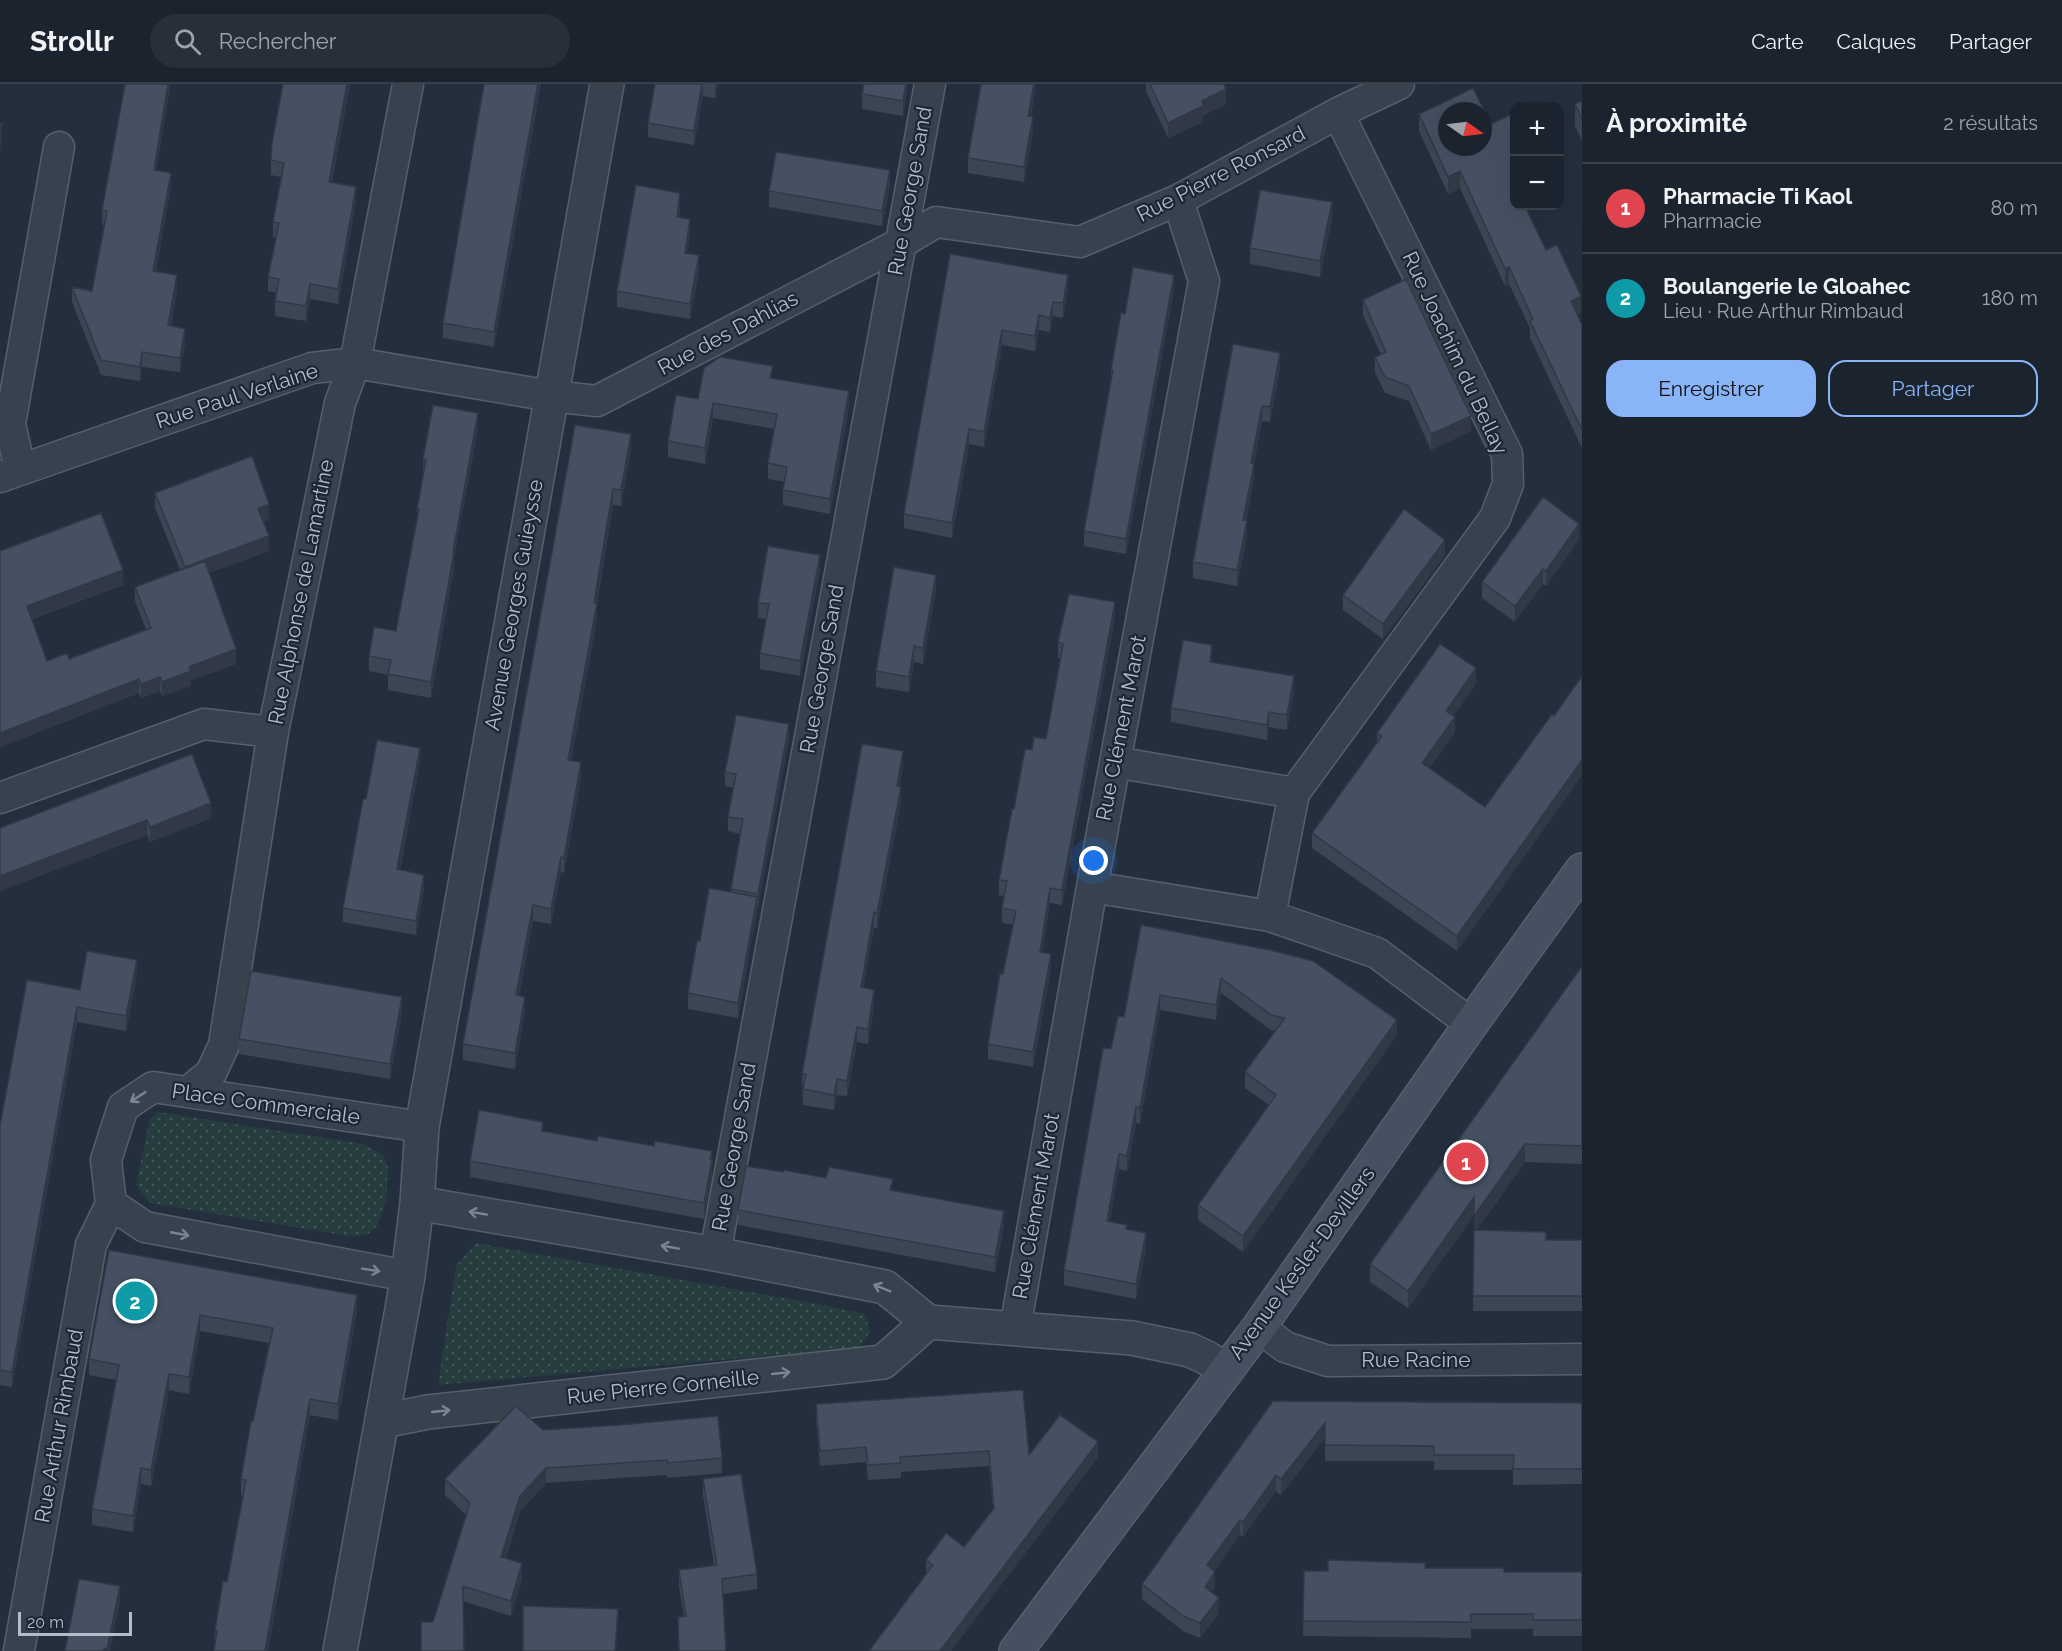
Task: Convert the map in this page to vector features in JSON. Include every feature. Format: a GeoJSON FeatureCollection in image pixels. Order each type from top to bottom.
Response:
{"type":"FeatureCollection","features":[{"type":"Feature","properties":{"kind":"main road","name":"Avenue Kesler-Devillers"},"geometry":{"type":"LineString","coordinates":[[1016,1651],[1259,1327],[1582,870]]}},
{"type":"Feature","properties":{"kind":"street","name":"Rue Alphonse de Lamartine"},"geometry":{"type":"LineString","coordinates":[[188,1092],[211,1073],[224,1045],[273,732],[340,403],[355,363],[408,84]]}},
{"type":"Feature","properties":{"kind":"street","name":"Avenue Georges Guieysse"},"geometry":{"type":"LineString","coordinates":[[422,1127],[607,84]]}},
{"type":"Feature","properties":{"kind":"street","name":"Rue George Sand"},"geometry":{"type":"LineString","coordinates":[[715,1254],[930,84]]}},
{"type":"Feature","properties":{"kind":"street","name":"Rue Pierre Ronsard"},"geometry":{"type":"LineString","coordinates":[[901,243],[936,222],[1080,242],[1178,200],[1338,113],[1399,84]]}},
{"type":"Feature","properties":{"kind":"street","name":"Rue Joachim du Bellay"},"geometry":{"type":"LineString","coordinates":[[1270,916],[1294,793],[1495,518],[1508,484],[1507,454],[1338,113]]}},
{"type":"Feature","properties":{"kind":"street"},"geometry":{"type":"LineString","coordinates":[[10,473],[10,424],[59,147]]}},
{"type":"Feature","properties":{"kind":"street","name":"Rue Clément Marot"},"geometry":{"type":"LineString","coordinates":[[1015,1329],[1092,887],[1204,281],[1178,200]]}},
{"type":"Feature","properties":{"kind":"street","name":"Rue des Dahlias"},"geometry":{"type":"LineString","coordinates":[[551,396],[597,401],[901,243]]}},
{"type":"Feature","properties":{"kind":"street","name":"Rue Paul Verlaine"},"geometry":{"type":"LineString","coordinates":[[10,473],[312,368],[355,363],[551,396]]}},
{"type":"Feature","properties":{"kind":"street"},"geometry":{"type":"LineString","coordinates":[[0,798],[204,724],[273,732]]}},
{"type":"Feature","properties":{"kind":"street"},"geometry":{"type":"LineString","coordinates":[[1115,762],[1294,793]]}},
{"type":"Feature","properties":{"kind":"street"},"geometry":{"type":"LineString","coordinates":[[1092,887],[1270,916],[1377,953],[1471,1024]]}},
{"type":"Feature","properties":{"kind":"street","name":"Place Commerciale"},"geometry":{"type":"LineString","coordinates":[[111,1204],[106,1160],[123,1107],[153,1087],[422,1127]]}},
{"type":"Feature","properties":{"kind":"street"},"geometry":{"type":"LineString","coordinates":[[340,1651],[408,1276],[417,1203],[422,1127]]}},
{"type":"Feature","properties":{"kind":"street"},"geometry":{"type":"LineString","coordinates":[[417,1203],[715,1254],[885,1287],[928,1322],[1132,1338],[1190,1350],[1225,1370]]}},
{"type":"Feature","properties":{"kind":"street"},"geometry":{"type":"LineString","coordinates":[[111,1204],[145,1227],[408,1276]]}},
{"type":"Feature","properties":{"kind":"street","name":"Rue Arthur Rimbaud"},"geometry":{"type":"LineString","coordinates":[[19,1651],[91,1245],[111,1204]]}},
{"type":"Feature","properties":{"kind":"street","name":"Rue Pierre Corneille"},"geometry":{"type":"LineString","coordinates":[[383,1421],[428,1412],[884,1362],[928,1322]]}},
{"type":"Feature","properties":{"kind":"street","name":"Rue Racine"},"geometry":{"type":"LineString","coordinates":[[1259,1327],[1285,1347],[1328,1361],[1582,1359]]}},
{"type":"Feature","properties":{"kind":"green space"},"geometry":{"type":"Polygon","coordinates":[[[158,1112],[364,1144],[384,1156],[388,1169],[386,1201],[377,1226],[367,1235],[349,1236],[150,1203],[136,1185],[150,1119],[158,1112]]]}},
{"type":"Feature","properties":{"kind":"green space"},"geometry":{"type":"Polygon","coordinates":[[[476,1243],[865,1314],[870,1332],[859,1348],[438,1385],[456,1266],[476,1243]]]}},
{"type":"Feature","properties":{"kind":"building"},"geometry":{"type":"Polygon","coordinates":[[[125,84],[168,84],[154,170],[171,173],[153,271],[177,275],[168,325],[185,329],[180,358],[142,352],[140,367],[101,360],[72,287],[92,291],[107,211],[102,210],[125,84]]]}},
{"type":"Feature","properties":{"kind":"building"},"geometry":{"type":"Polygon","coordinates":[[[283,84],[347,84],[329,182],[356,187],[338,289],[310,284],[306,306],[275,301],[279,279],[268,277],[279,223],[273,222],[284,163],[271,160],[283,84]]]}},
{"type":"Feature","properties":{"kind":"building"},"geometry":{"type":"Polygon","coordinates":[[[484,84],[538,84],[494,332],[443,323],[484,84]]]}},
{"type":"Feature","properties":{"kind":"building"},"geometry":{"type":"Polygon","coordinates":[[[655,84],[702,84],[694,131],[648,123],[655,84]]]}},
{"type":"Feature","properties":{"kind":"building"},"geometry":{"type":"Polygon","coordinates":[[[864,84],[906,84],[903,101],[862,94],[864,84]]]}},
{"type":"Feature","properties":{"kind":"building"},"geometry":{"type":"Polygon","coordinates":[[[981,84],[1034,84],[1028,116],[1033,116],[1024,167],[968,158],[981,84]]]}},
{"type":"Feature","properties":{"kind":"building"},"geometry":{"type":"Polygon","coordinates":[[[1150,84],[1224,84],[1226,89],[1202,101],[1203,106],[1168,123],[1150,84]]]}},
{"type":"Feature","properties":{"kind":"building"},"geometry":{"type":"Polygon","coordinates":[[[1473,88],[1480,102],[1444,102],[1473,88]]]}},
{"type":"Feature","properties":{"kind":"building"},"geometry":{"type":"Polygon","coordinates":[[[1582,101],[1582,119],[1575,104],[1582,101]]]}},
{"type":"Feature","properties":{"kind":"building"},"geometry":{"type":"Polygon","coordinates":[[[1438,105],[1438,155],[1419,114],[1438,105]]]}},
{"type":"Feature","properties":{"kind":"building"},"geometry":{"type":"Polygon","coordinates":[[[1510,115],[1510,210],[1527,210],[1546,250],[1557,245],[1581,296],[1571,301],[1582,325],[1582,430],[1530,321],[1533,319],[1509,267],[1505,269],[1460,171],[1448,177],[1438,156],[1492,156],[1492,124],[1510,115]]]}},
{"type":"Feature","properties":{"kind":"building"},"geometry":{"type":"Polygon","coordinates":[[[776,152],[890,170],[882,211],[769,191],[776,152]]]}},
{"type":"Feature","properties":{"kind":"building"},"geometry":{"type":"Polygon","coordinates":[[[636,185],[680,193],[677,217],[690,219],[685,253],[699,255],[690,304],[617,291],[636,185]]]}},
{"type":"Feature","properties":{"kind":"building"},"geometry":{"type":"Polygon","coordinates":[[[1260,190],[1332,202],[1320,261],[1250,248],[1260,190]]]}},
{"type":"Feature","properties":{"kind":"building"},"geometry":{"type":"Polygon","coordinates":[[[950,254],[1068,275],[1063,303],[1053,302],[1050,318],[1039,315],[1035,336],[1002,330],[984,432],[969,429],[952,523],[904,514],[950,254]]]}},
{"type":"Feature","properties":{"kind":"building"},"geometry":{"type":"Polygon","coordinates":[[[1133,267],[1174,275],[1126,539],[1084,531],[1121,313],[1125,314],[1133,267]]]}},
{"type":"Feature","properties":{"kind":"building"},"geometry":{"type":"Polygon","coordinates":[[[1406,279],[1471,416],[1431,434],[1409,386],[1385,377],[1375,357],[1386,352],[1363,300],[1406,279]]]}},
{"type":"Feature","properties":{"kind":"building"},"geometry":{"type":"Polygon","coordinates":[[[1233,344],[1280,353],[1270,407],[1262,406],[1243,520],[1247,520],[1237,570],[1193,562],[1233,344]]]}},
{"type":"Feature","properties":{"kind":"building"},"geometry":{"type":"Polygon","coordinates":[[[720,357],[773,366],[770,378],[849,391],[830,499],[783,490],[787,467],[768,463],[777,414],[713,403],[705,448],[668,441],[676,395],[698,399],[704,368],[720,357]]]}},
{"type":"Feature","properties":{"kind":"building"},"geometry":{"type":"Polygon","coordinates":[[[433,405],[478,413],[431,682],[388,674],[391,660],[369,656],[374,627],[396,631],[419,509],[417,509],[426,460],[423,459],[433,405]]]}},
{"type":"Feature","properties":{"kind":"building"},"geometry":{"type":"Polygon","coordinates":[[[575,425],[631,434],[621,490],[613,489],[594,603],[597,603],[568,760],[581,762],[564,858],[561,857],[551,909],[533,905],[516,995],[525,997],[515,1053],[463,1044],[575,425]]]}},
{"type":"Feature","properties":{"kind":"building"},"geometry":{"type":"Polygon","coordinates":[[[252,456],[269,504],[258,509],[269,536],[185,567],[155,493],[252,456]]]}},
{"type":"Feature","properties":{"kind":"building"},"geometry":{"type":"Polygon","coordinates":[[[1543,497],[1579,524],[1546,571],[1543,569],[1515,606],[1482,582],[1543,497]]]}},
{"type":"Feature","properties":{"kind":"building"},"geometry":{"type":"Polygon","coordinates":[[[1404,509],[1445,540],[1383,624],[1343,595],[1404,509]]]}},
{"type":"Feature","properties":{"kind":"building"},"geometry":{"type":"Polygon","coordinates":[[[101,513],[123,570],[27,606],[47,661],[67,653],[69,659],[151,628],[135,587],[205,561],[236,649],[189,667],[191,671],[162,682],[160,677],[141,684],[139,679],[0,733],[0,551],[101,513]]]}},
{"type":"Feature","properties":{"kind":"building"},"geometry":{"type":"Polygon","coordinates":[[[768,546],[820,555],[800,661],[760,653],[769,604],[758,603],[768,546]]]}},
{"type":"Feature","properties":{"kind":"building"},"geometry":{"type":"Polygon","coordinates":[[[894,567],[936,575],[923,648],[914,646],[909,677],[876,671],[894,567]]]}},
{"type":"Feature","properties":{"kind":"building"},"geometry":{"type":"Polygon","coordinates":[[[1069,594],[1115,602],[1062,890],[1050,888],[1040,952],[1051,954],[1033,1052],[988,1044],[1000,973],[1003,974],[1016,911],[1002,908],[1007,881],[999,880],[1025,749],[1032,750],[1034,737],[1046,739],[1063,644],[1058,642],[1069,594]]]}},
{"type":"Feature","properties":{"kind":"building"},"geometry":{"type":"Polygon","coordinates":[[[1183,640],[1212,645],[1210,662],[1294,676],[1287,715],[1269,712],[1267,725],[1171,708],[1183,640]]]}},
{"type":"Feature","properties":{"kind":"building"},"geometry":{"type":"Polygon","coordinates":[[[1440,644],[1476,668],[1446,711],[1455,717],[1422,763],[1485,807],[1582,676],[1582,760],[1457,936],[1312,833],[1382,736],[1377,733],[1440,644]]]}},
{"type":"Feature","properties":{"kind":"building"},"geometry":{"type":"Polygon","coordinates":[[[736,715],[789,724],[758,894],[731,889],[743,819],[728,817],[736,774],[725,772],[736,715]]]}},
{"type":"Feature","properties":{"kind":"building"},"geometry":{"type":"Polygon","coordinates":[[[377,740],[420,748],[397,869],[424,875],[416,921],[343,908],[363,799],[366,799],[377,740]]]}},
{"type":"Feature","properties":{"kind":"building"},"geometry":{"type":"Polygon","coordinates":[[[862,744],[903,751],[897,786],[901,787],[877,913],[874,912],[861,987],[874,990],[868,1029],[857,1027],[847,1081],[837,1079],[834,1095],[803,1089],[806,1074],[802,1074],[862,744]]]}},
{"type":"Feature","properties":{"kind":"building"},"geometry":{"type":"Polygon","coordinates":[[[192,754],[211,803],[150,827],[147,820],[0,876],[0,828],[192,754]]]}},
{"type":"Feature","properties":{"kind":"building"},"geometry":{"type":"Polygon","coordinates":[[[709,888],[757,897],[738,1003],[688,993],[709,888]]]}},
{"type":"Feature","properties":{"kind":"building"},"geometry":{"type":"Polygon","coordinates":[[[1141,925],[1313,961],[1397,1020],[1243,1236],[1198,1205],[1276,1095],[1245,1072],[1285,1018],[1271,1015],[1221,978],[1216,1005],[1160,995],[1140,1108],[1136,1107],[1127,1156],[1119,1154],[1107,1221],[1127,1225],[1126,1229],[1146,1233],[1136,1284],[1064,1270],[1103,1048],[1111,1049],[1118,1016],[1124,1017],[1141,925]]]}},
{"type":"Feature","properties":{"kind":"building"},"geometry":{"type":"Polygon","coordinates":[[[87,951],[137,960],[126,1016],[77,1007],[12,1372],[0,1370],[0,1125],[27,980],[80,990],[87,951]]]}},
{"type":"Feature","properties":{"kind":"building"},"geometry":{"type":"Polygon","coordinates":[[[1582,966],[1582,1146],[1525,1144],[1474,1216],[1474,1197],[1408,1291],[1370,1264],[1582,966]]]}},
{"type":"Feature","properties":{"kind":"building"},"geometry":{"type":"Polygon","coordinates":[[[251,971],[402,997],[390,1064],[239,1039],[251,971]]]}},
{"type":"Feature","properties":{"kind":"building"},"geometry":{"type":"Polygon","coordinates":[[[479,1110],[543,1122],[542,1131],[597,1141],[598,1136],[654,1146],[655,1141],[712,1151],[704,1203],[470,1161],[479,1110]]]}},
{"type":"Feature","properties":{"kind":"building"},"geometry":{"type":"Polygon","coordinates":[[[746,1166],[826,1178],[829,1167],[893,1179],[890,1190],[1004,1211],[995,1257],[738,1210],[746,1166]]]}},
{"type":"Feature","properties":{"kind":"building"},"geometry":{"type":"Polygon","coordinates":[[[1474,1230],[1546,1232],[1546,1240],[1582,1240],[1582,1296],[1473,1296],[1474,1230]]]}},
{"type":"Feature","properties":{"kind":"building"},"geometry":{"type":"Polygon","coordinates":[[[109,1250],[357,1295],[338,1404],[310,1399],[265,1651],[214,1651],[223,1581],[227,1582],[246,1480],[241,1479],[251,1421],[253,1421],[273,1328],[200,1315],[189,1377],[169,1374],[151,1470],[141,1468],[133,1516],[92,1509],[119,1365],[89,1359],[109,1250]]]}},
{"type":"Feature","properties":{"kind":"building"},"geometry":{"type":"Polygon","coordinates":[[[1023,1390],[1029,1455],[1060,1415],[1098,1442],[940,1651],[869,1651],[933,1565],[926,1560],[946,1533],[964,1547],[994,1508],[989,1451],[900,1457],[901,1463],[868,1465],[866,1447],[820,1451],[816,1404],[1023,1390]]]}},
{"type":"Feature","properties":{"kind":"building"},"geometry":{"type":"Polygon","coordinates":[[[1273,1401],[1582,1403],[1582,1469],[1513,1469],[1514,1455],[1434,1455],[1434,1446],[1325,1445],[1325,1423],[1281,1479],[1276,1475],[1243,1522],[1240,1520],[1207,1565],[1215,1572],[1205,1587],[1219,1598],[1200,1623],[1183,1616],[1142,1584],[1273,1401]]]}},
{"type":"Feature","properties":{"kind":"building"},"geometry":{"type":"Polygon","coordinates":[[[516,1406],[543,1430],[718,1416],[722,1458],[667,1463],[667,1460],[546,1468],[520,1496],[501,1557],[522,1563],[511,1601],[463,1586],[464,1651],[421,1651],[421,1622],[433,1622],[470,1503],[445,1479],[516,1406]]]}},
{"type":"Feature","properties":{"kind":"building"},"geometry":{"type":"Polygon","coordinates":[[[741,1474],[757,1574],[722,1579],[726,1651],[679,1651],[678,1617],[686,1616],[679,1570],[717,1565],[703,1479],[741,1474]]]}},
{"type":"Feature","properties":{"kind":"building"},"geometry":{"type":"Polygon","coordinates":[[[1328,1560],[1425,1563],[1425,1568],[1504,1568],[1504,1572],[1582,1572],[1582,1620],[1533,1620],[1533,1614],[1471,1614],[1471,1622],[1303,1621],[1304,1571],[1328,1571],[1328,1560]]]}},
{"type":"Feature","properties":{"kind":"building"},"geometry":{"type":"Polygon","coordinates":[[[79,1579],[120,1586],[107,1649],[104,1648],[104,1651],[65,1651],[79,1579]]]}},
{"type":"Feature","properties":{"kind":"building"},"geometry":{"type":"Polygon","coordinates":[[[523,1606],[618,1609],[615,1651],[523,1651],[523,1606]]]}},
{"type":"Feature","properties":{"kind":"place","name":"Pharmacie Ti Kaol"},"geometry":{"type":"Point","coordinates":[1466,1162]}},
{"type":"Feature","properties":{"kind":"place","name":"Boulangerie le Gloahec"},"geometry":{"type":"Point","coordinates":[135,1301]}}]}
